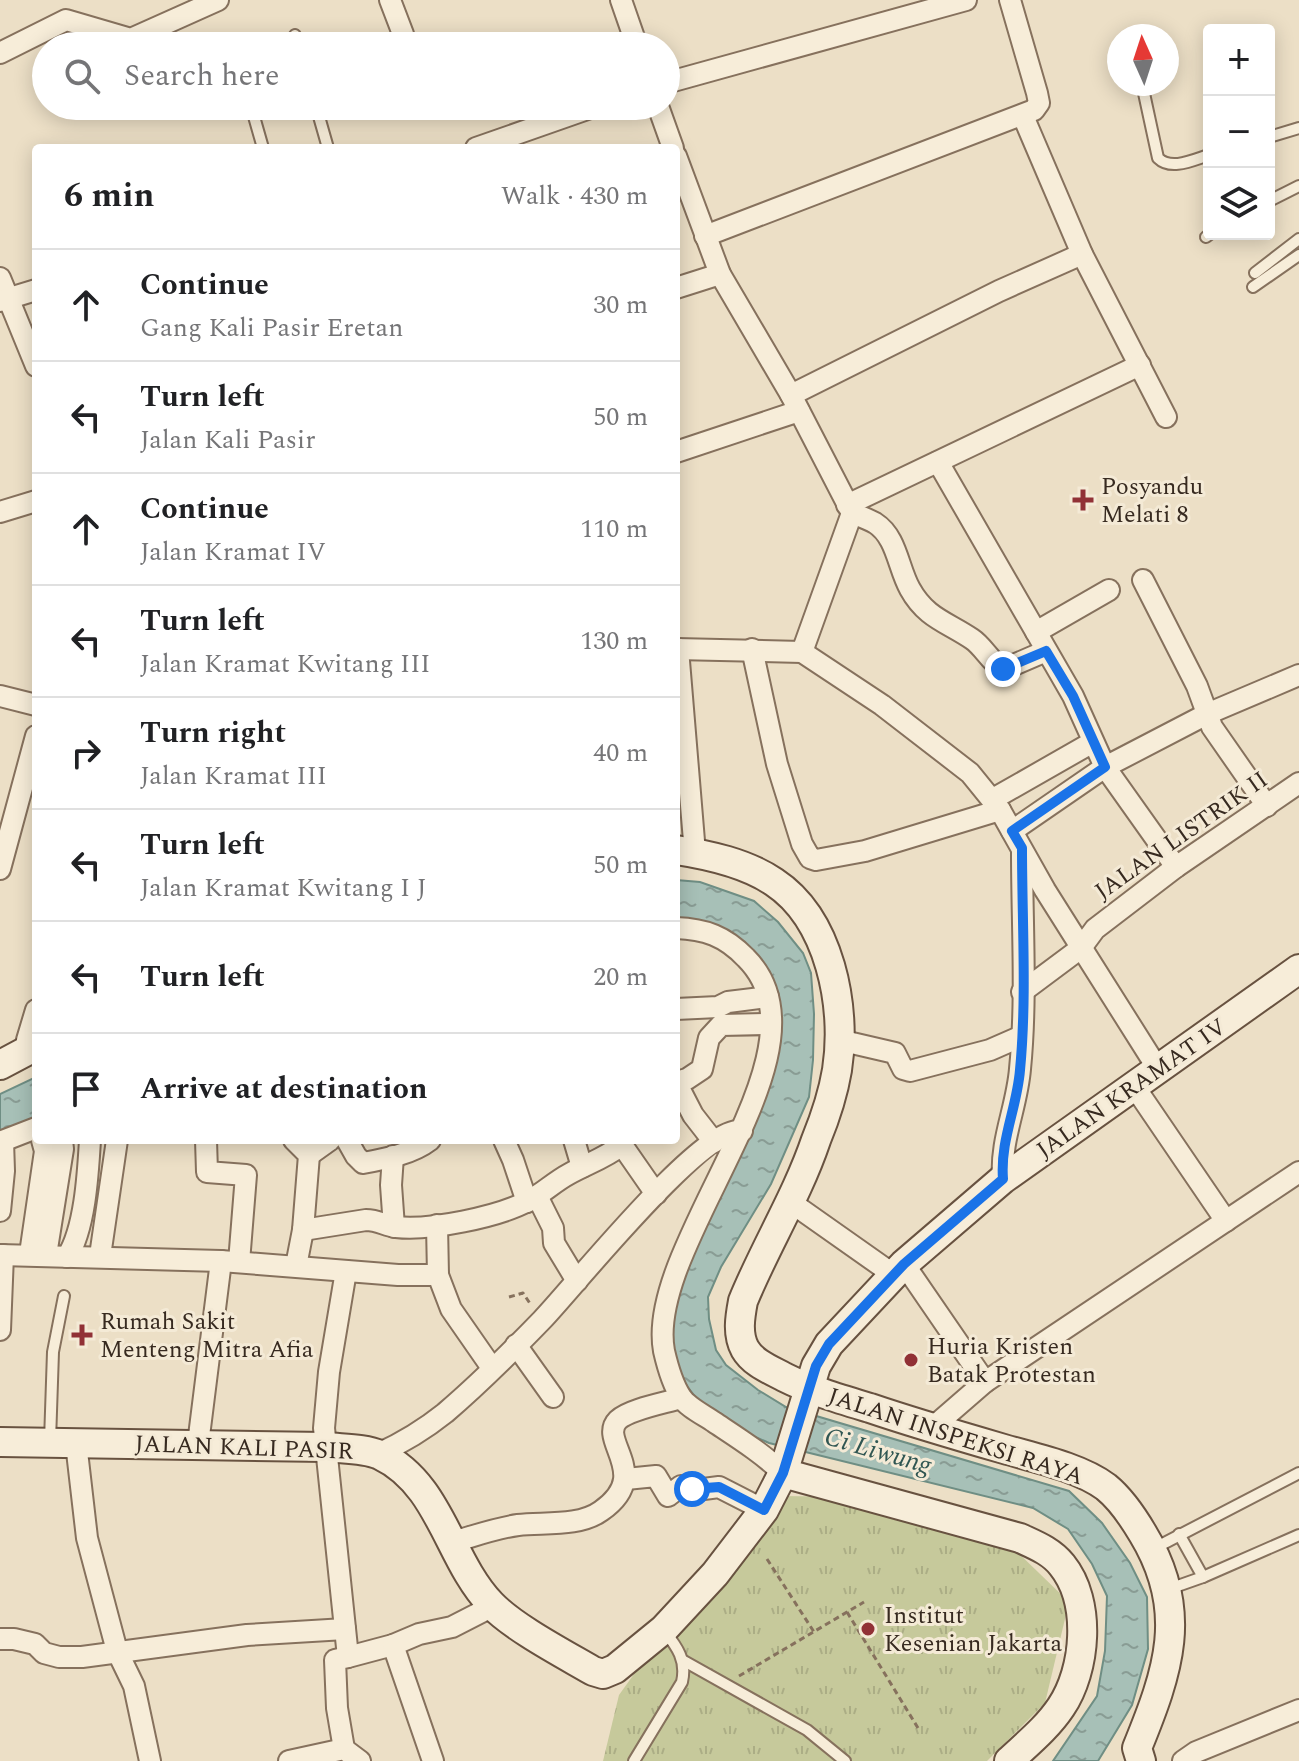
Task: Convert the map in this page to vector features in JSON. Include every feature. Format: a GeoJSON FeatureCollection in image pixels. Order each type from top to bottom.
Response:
{"type":"FeatureCollection","features":[{"type":"Feature","properties":{"kind":"street"},"geometry":{"type":"LineString","coordinates":[[151,32],[218,0]]}},
{"type":"Feature","properties":{"kind":"street"},"geometry":{"type":"LineString","coordinates":[[390,0],[402,32]]}},
{"type":"Feature","properties":{"kind":"street"},"geometry":{"type":"LineString","coordinates":[[621,0],[632,32]]}},
{"type":"Feature","properties":{"kind":"street"},"geometry":{"type":"LineString","coordinates":[[680,79],[966,0]]}},
{"type":"Feature","properties":{"kind":"street"},"geometry":{"type":"LineString","coordinates":[[705,236],[1034,110],[1039,103],[1010,0]]}},
{"type":"Feature","properties":{"kind":"street"},"geometry":{"type":"LineString","coordinates":[[42,32],[66,20],[103,32]]}},
{"type":"Feature","properties":{"kind":"street"},"geometry":{"type":"LineString","coordinates":[[0,53],[32,37]]}},
{"type":"Feature","properties":{"kind":"street"},"geometry":{"type":"LineString","coordinates":[[1023,116],[1082,254],[1166,417]]}},
{"type":"Feature","properties":{"kind":"street"},"geometry":{"type":"LineString","coordinates":[[487,144],[556,120]]}},
{"type":"Feature","properties":{"kind":"street"},"geometry":{"type":"LineString","coordinates":[[663,120],[672,144]]}},
{"type":"Feature","properties":{"kind":"street"},"geometry":{"type":"LineString","coordinates":[[680,167],[720,274],[795,403],[850,509],[877,524],[888,537],[910,589],[928,612],[974,640],[1003,669],[1046,651]]}},
{"type":"Feature","properties":{"kind":"street"},"geometry":{"type":"LineString","coordinates":[[680,450],[795,403],[999,291],[1082,254]]}},
{"type":"Feature","properties":{"kind":"street"},"geometry":{"type":"LineString","coordinates":[[680,287],[720,274]]}},
{"type":"Feature","properties":{"kind":"street"},"geometry":{"type":"LineString","coordinates":[[0,278],[4,300],[32,358]]}},
{"type":"Feature","properties":{"kind":"street"},"geometry":{"type":"LineString","coordinates":[[4,300],[32,291]]}},
{"type":"Feature","properties":{"kind":"street"},"geometry":{"type":"LineString","coordinates":[[802,652],[850,509],[938,462],[1140,365]]}},
{"type":"Feature","properties":{"kind":"street"},"geometry":{"type":"LineString","coordinates":[[938,462],[1073,696],[1105,767],[1176,867]]}},
{"type":"Feature","properties":{"kind":"street"},"geometry":{"type":"LineString","coordinates":[[0,512],[32,502]]}},
{"type":"Feature","properties":{"kind":"street"},"geometry":{"type":"LineString","coordinates":[[1143,580],[1197,686],[1212,727],[1267,806]]}},
{"type":"Feature","properties":{"kind":"street"},"geometry":{"type":"LineString","coordinates":[[1036,632],[1109,590]]}},
{"type":"Feature","properties":{"kind":"street"},"geometry":{"type":"LineString","coordinates":[[680,649],[802,652],[882,705],[970,773],[996,804],[1081,948],[1158,1069]]}},
{"type":"Feature","properties":{"kind":"street"},"geometry":{"type":"LineString","coordinates":[[752,649],[777,764],[802,844],[810,858],[816,860],[865,851],[996,804],[1093,742]]}},
{"type":"Feature","properties":{"kind":"street"},"geometry":{"type":"LineString","coordinates":[[1017,840],[1105,767],[1207,714],[1297,679]]}},
{"type":"Feature","properties":{"kind":"street"},"geometry":{"type":"LineString","coordinates":[[0,696],[32,704]]}},
{"type":"Feature","properties":{"kind":"street"},"geometry":{"type":"LineString","coordinates":[[680,717],[686,852]]}},
{"type":"Feature","properties":{"kind":"street"},"geometry":{"type":"LineString","coordinates":[[0,869],[32,751]]}},
{"type":"Feature","properties":{"kind":"street","name":"JALAN LISTRIK II"},"geometry":{"type":"LineString","coordinates":[[1022,992],[1081,948],[1095,929],[1176,867],[1299,783]]}},
{"type":"Feature","properties":{"kind":"street"},"geometry":{"type":"LineString","coordinates":[[1003,1179],[1001,1158],[1005,1132],[1018,1092],[1022,1036],[1017,840]]}},
{"type":"Feature","properties":{"kind":"street","name":"JALAN INSPEKSI RAYA"},"geometry":{"type":"LineString","coordinates":[[686,852],[746,867],[775,883],[806,911],[822,939],[835,988],[839,1040],[837,1070],[816,1143],[743,1301],[739,1319],[745,1350],[755,1361],[806,1394],[1061,1465],[1104,1486],[1129,1511],[1153,1549],[1165,1577],[1171,1631],[1168,1657],[1156,1701],[1137,1748],[1141,1761]]}},
{"type":"Feature","properties":{"kind":"street"},"geometry":{"type":"LineString","coordinates":[[680,928],[700,929],[727,942],[752,964],[768,997],[770,1024],[757,1094],[685,1251],[665,1306],[662,1332],[664,1353],[681,1398],[784,1466],[1020,1538],[1048,1552],[1060,1562],[1072,1581],[1081,1614],[1076,1676],[1062,1707],[1009,1761]]}},
{"type":"Feature","properties":{"kind":"street","name":"JALAN KRAMAT IV"},"geometry":{"type":"LineString","coordinates":[[806,1394],[816,1366],[829,1344],[899,1269],[1003,1179],[1299,969]]}},
{"type":"Feature","properties":{"kind":"street"},"geometry":{"type":"LineString","coordinates":[[680,1009],[718,1007],[728,1002],[768,997]]}},
{"type":"Feature","properties":{"kind":"street"},"geometry":{"type":"LineString","coordinates":[[32,1023],[27,1040],[32,1047]]}},
{"type":"Feature","properties":{"kind":"street"},"geometry":{"type":"LineString","coordinates":[[680,1081],[702,1069],[709,1038],[721,1025],[770,1024]]}},
{"type":"Feature","properties":{"kind":"street"},"geometry":{"type":"LineString","coordinates":[[839,1040],[895,1053],[903,1069],[910,1071],[990,1050],[1022,1036]]}},
{"type":"Feature","properties":{"kind":"street"},"geometry":{"type":"LineString","coordinates":[[0,1065],[32,1049]]}},
{"type":"Feature","properties":{"kind":"street"},"geometry":{"type":"LineString","coordinates":[[1134,1086],[1226,1221]]}},
{"type":"Feature","properties":{"kind":"street"},"geometry":{"type":"LineString","coordinates":[[680,1090],[693,1115],[714,1142]]}},
{"type":"Feature","properties":{"kind":"street"},"geometry":{"type":"LineString","coordinates":[[0,1211],[4,1171],[1,1141],[32,1129]]}},
{"type":"Feature","properties":{"kind":"street"},"geometry":{"type":"LineString","coordinates":[[378,1454],[401,1443],[444,1413],[543,1319],[656,1194],[696,1155],[731,1131],[742,1131]]}},
{"type":"Feature","properties":{"kind":"street"},"geometry":{"type":"LineString","coordinates":[[43,1144],[48,1255]]}},
{"type":"Feature","properties":{"kind":"street"},"geometry":{"type":"LineString","coordinates":[[48,1255],[62,1144]]}},
{"type":"Feature","properties":{"kind":"street"},"geometry":{"type":"LineString","coordinates":[[48,1255],[76,1243],[89,1144]]}},
{"type":"Feature","properties":{"kind":"street"},"geometry":{"type":"LineString","coordinates":[[100,1256],[116,1144]]}},
{"type":"Feature","properties":{"kind":"street"},"geometry":{"type":"LineString","coordinates":[[198,1437],[246,1175],[207,1172],[206,1144]]}},
{"type":"Feature","properties":{"kind":"street"},"geometry":{"type":"LineString","coordinates":[[296,1266],[303,1230],[309,1155],[298,1144]]}},
{"type":"Feature","properties":{"kind":"street"},"geometry":{"type":"LineString","coordinates":[[309,1155],[324,1144]]}},
{"type":"Feature","properties":{"kind":"street"},"geometry":{"type":"LineString","coordinates":[[349,1144],[363,1163],[425,1144]]}},
{"type":"Feature","properties":{"kind":"street"},"geometry":{"type":"LineString","coordinates":[[506,1144],[532,1199],[553,1228],[554,1243],[577,1281]]}},
{"type":"Feature","properties":{"kind":"street"},"geometry":{"type":"LineString","coordinates":[[575,1144],[582,1167]]}},
{"type":"Feature","properties":{"kind":"street"},"geometry":{"type":"LineString","coordinates":[[303,1230],[366,1220],[377,1220],[394,1227],[437,1225],[493,1215],[532,1199],[582,1167],[605,1158],[616,1144]]}},
{"type":"Feature","properties":{"kind":"street"},"geometry":{"type":"LineString","coordinates":[[619,1144],[656,1194]]}},
{"type":"Feature","properties":{"kind":"street"},"geometry":{"type":"LineString","coordinates":[[393,1156],[391,1185],[394,1227]]}},
{"type":"Feature","properties":{"kind":"street"},"geometry":{"type":"LineString","coordinates":[[932,1428],[985,1382],[1299,1172]]}},
{"type":"Feature","properties":{"kind":"street"},"geometry":{"type":"LineString","coordinates":[[789,1201],[899,1269],[985,1382]]}},
{"type":"Feature","properties":{"kind":"street"},"geometry":{"type":"LineString","coordinates":[[437,1225],[438,1275],[451,1309],[492,1368]]}},
{"type":"Feature","properties":{"kind":"street"},"geometry":{"type":"LineString","coordinates":[[0,1330],[2,1255],[100,1256],[438,1275]]}},
{"type":"Feature","properties":{"kind":"street"},"geometry":{"type":"LineString","coordinates":[[346,1271],[329,1372],[324,1428],[348,1657]]}},
{"type":"Feature","properties":{"kind":"street"},"geometry":{"type":"LineString","coordinates":[[516,1345],[553,1397]]}},
{"type":"Feature","properties":{"kind":"street","name":"JALAN KALI PASIR"},"geometry":{"type":"LineString","coordinates":[[0,1442],[198,1437],[378,1454],[401,1468],[415,1482],[453,1542],[464,1567],[493,1606],[579,1663],[603,1674],[629,1659],[664,1629],[715,1574],[764,1510],[784,1466],[806,1394]]}},
{"type":"Feature","properties":{"kind":"street"},"geometry":{"type":"LineString","coordinates":[[453,1542],[514,1525],[551,1524],[591,1517],[603,1511],[620,1492],[626,1479],[623,1459],[614,1441],[613,1428],[617,1421],[628,1414],[681,1398]]}},
{"type":"Feature","properties":{"kind":"street"},"geometry":{"type":"LineString","coordinates":[[63,1442],[117,1651],[134,1686],[150,1761]]}},
{"type":"Feature","properties":{"kind":"street"},"geometry":{"type":"LineString","coordinates":[[626,1479],[656,1476],[668,1496],[681,1486],[696,1490],[719,1487],[764,1510]]}},
{"type":"Feature","properties":{"kind":"street"},"geometry":{"type":"LineString","coordinates":[[289,1761],[352,1755],[337,1708],[335,1660],[452,1627],[493,1606]]}},
{"type":"Feature","properties":{"kind":"street"},"geometry":{"type":"LineString","coordinates":[[0,1639],[35,1644],[44,1653],[59,1657],[105,1656],[117,1651],[247,1635],[345,1629]]}},
{"type":"Feature","properties":{"kind":"street"},"geometry":{"type":"LineString","coordinates":[[393,1645],[433,1761]]}},
{"type":"Feature","properties":{"kind":"street"},"geometry":{"type":"LineString","coordinates":[[1183,1761],[1196,1752],[1299,1710]]}},
{"type":"Feature","properties":{"kind":"lane"},"geometry":{"type":"LineString","coordinates":[[1145,96],[1158,158],[1162,162],[1178,164],[1203,157]]}},
{"type":"Feature","properties":{"kind":"lane"},"geometry":{"type":"LineString","coordinates":[[255,120],[262,144]]}},
{"type":"Feature","properties":{"kind":"lane"},"geometry":{"type":"LineString","coordinates":[[320,120],[327,144]]}},
{"type":"Feature","properties":{"kind":"lane"},"geometry":{"type":"LineString","coordinates":[[1275,135],[1299,128]]}},
{"type":"Feature","properties":{"kind":"lane"},"geometry":{"type":"LineString","coordinates":[[1275,198],[1299,186]]}},
{"type":"Feature","properties":{"kind":"lane"},"geometry":{"type":"LineString","coordinates":[[1255,273],[1299,239]]}},
{"type":"Feature","properties":{"kind":"lane"},"geometry":{"type":"LineString","coordinates":[[1253,287],[1299,255]]}},
{"type":"Feature","properties":{"kind":"lane"},"geometry":{"type":"LineString","coordinates":[[63,1442],[53,1352],[64,1296]]}},
{"type":"Feature","properties":{"kind":"lane"},"geometry":{"type":"LineString","coordinates":[[1153,1549],[1299,1473]]}},
{"type":"Feature","properties":{"kind":"lane"},"geometry":{"type":"LineString","coordinates":[[1179,1534],[1203,1577]]}},
{"type":"Feature","properties":{"kind":"lane"},"geometry":{"type":"LineString","coordinates":[[1167,1590],[1299,1535]]}},
{"type":"Feature","properties":{"kind":"lane"},"geometry":{"type":"LineString","coordinates":[[664,1629],[684,1661],[807,1730],[845,1761]]}},
{"type":"Feature","properties":{"kind":"lane"},"geometry":{"type":"LineString","coordinates":[[638,1760],[682,1682],[684,1661]]}},
{"type":"Feature","properties":{"kind":"path"},"geometry":{"type":"LineString","coordinates":[[509,1297],[523,1293],[543,1319]]}},
{"type":"Feature","properties":{"kind":"path"},"geometry":{"type":"LineString","coordinates":[[767,1559],[814,1632]]}},
{"type":"Feature","properties":{"kind":"path"},"geometry":{"type":"LineString","coordinates":[[725,1685],[864,1602]]}},
{"type":"Feature","properties":{"kind":"path"},"geometry":{"type":"LineString","coordinates":[[847,1612],[918,1728]]}},
{"type":"Feature","properties":{"kind":"green space","name":"Institut Kesenian Jakarta"},"geometry":{"type":"Polygon","coordinates":[[[781,1496],[859,1497],[1008,1543],[1069,1602],[1045,1703],[987,1761],[603,1761],[619,1695],[647,1656],[781,1496]]]}},
{"type":"Feature","properties":{"kind":"water","name":"Ci Liwung"},"geometry":{"type":"Polygon","coordinates":[[[680,880],[700,882],[754,901],[778,922],[803,953],[811,973],[814,1014],[809,1097],[771,1184],[721,1267],[708,1297],[716,1350],[726,1365],[786,1407],[1069,1491],[1102,1523],[1130,1563],[1147,1597],[1148,1649],[1132,1705],[1098,1761],[1053,1761],[1097,1696],[1105,1651],[1107,1596],[1092,1564],[1068,1529],[1033,1508],[769,1443],[708,1409],[682,1378],[669,1336],[668,1310],[754,1113],[772,1001],[766,971],[748,947],[680,919],[680,880]]]}},
{"type":"Feature","properties":{"kind":"water"},"geometry":{"type":"Polygon","coordinates":[[[32,1079],[32,1125],[0,1137],[0,1094],[32,1079]]]}},
{"type":"Feature","properties":{"kind":"place","name":"Posyandu Melati 8"},"geometry":{"type":"Point","coordinates":[1083,500]}},
{"type":"Feature","properties":{"kind":"place","name":"Rumah Sakit Menteng Mitra Afia"},"geometry":{"type":"Point","coordinates":[82,1335]}},
{"type":"Feature","properties":{"kind":"place","name":"Huria Kristen Batak Protestan"},"geometry":{"type":"Point","coordinates":[911,1360]}},
{"type":"Feature","properties":{"kind":"place","name":"Institut Kesenian Jakarta"},"geometry":{"type":"Point","coordinates":[868,1629]}},
{"type":"Feature","properties":{"kind":"route"},"geometry":{"type":"LineString","coordinates":[[692,1489],[719,1487],[764,1510],[783,1473],[816,1366],[829,1344],[904,1264],[1003,1179],[1001,1158],[1005,1132],[1018,1092],[1022,1036],[1022,848],[1012,831],[1105,767],[1073,696],[1046,651],[1003,669]]}}]}
